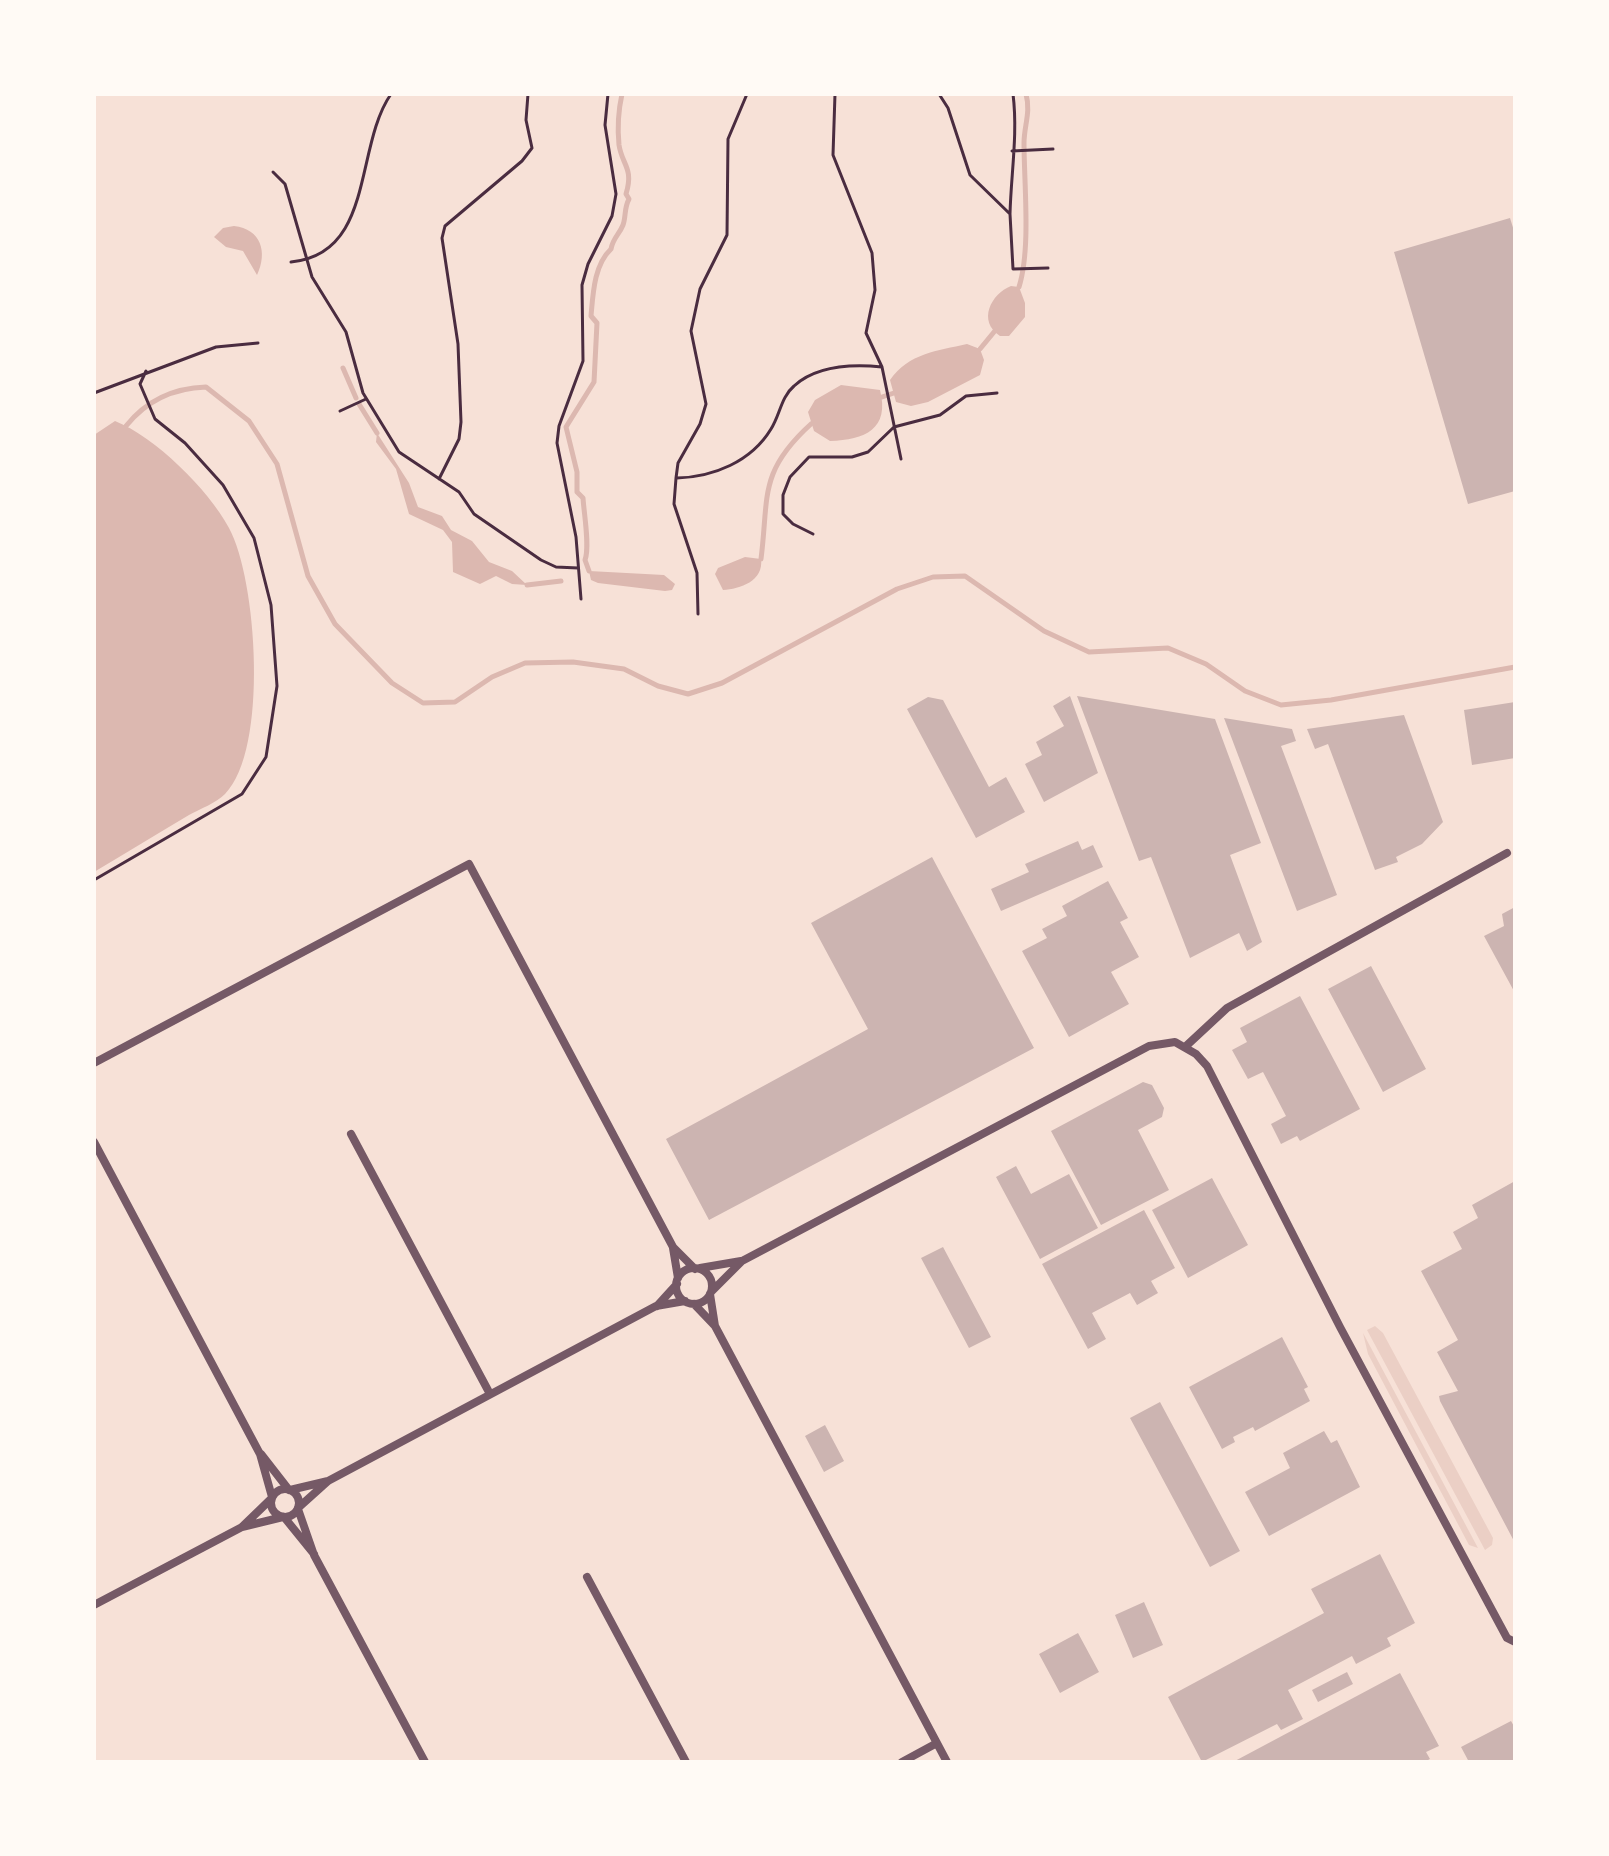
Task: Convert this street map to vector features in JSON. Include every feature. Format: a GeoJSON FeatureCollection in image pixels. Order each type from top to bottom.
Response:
{"type":"FeatureCollection","features":[{"type":"Feature","properties":{"kind":"street"},"geometry":{"type":"LineString","coordinates":[[1185,1047],[1227,1008],[1507,853]]}},
{"type":"Feature","properties":{"kind":"street"},"geometry":{"type":"LineString","coordinates":[[94,1063],[469,864],[673,1247],[710,1278],[715,1326]]}},
{"type":"Feature","properties":{"kind":"street"},"geometry":{"type":"LineString","coordinates":[[656,1306],[690,1303],[710,1293],[742,1261],[1149,1046],[1175,1042],[1207,1066],[1374,1391],[1507,1638],[1515,1642]]}},
{"type":"Feature","properties":{"kind":"street"},"geometry":{"type":"LineString","coordinates":[[351,1134],[490,1394]]}},
{"type":"Feature","properties":{"kind":"street"},"geometry":{"type":"LineString","coordinates":[[94,1142],[260,1454],[297,1495],[298,1508],[314,1555],[425,1762]]}},
{"type":"Feature","properties":{"kind":"street"},"geometry":{"type":"LineString","coordinates":[[673,1247],[678,1281],[690,1303],[715,1326],[947,1762]]}},
{"type":"Feature","properties":{"kind":"street"},"geometry":{"type":"LineString","coordinates":[[94,1605],[242,1527],[284,1517],[328,1481],[656,1306],[686,1270],[742,1261]]}},
{"type":"Feature","properties":{"kind":"street"},"geometry":{"type":"LineString","coordinates":[[260,1454],[273,1510],[284,1517],[314,1555]]}},
{"type":"Feature","properties":{"kind":"street"},"geometry":{"type":"LineString","coordinates":[[242,1527],[281,1489],[290,1490],[328,1481]]}},
{"type":"Feature","properties":{"kind":"street"},"geometry":{"type":"LineString","coordinates":[[587,1577],[686,1762]]}},
{"type":"Feature","properties":{"kind":"street"},"geometry":{"type":"LineString","coordinates":[[902,1762],[937,1743]]}},
{"type":"Feature","properties":{"kind":"path"},"geometry":{"type":"LineString","coordinates":[[291,262],[307,260],[329,251],[343,230],[362,183],[378,118],[391,94]]}},
{"type":"Feature","properties":{"kind":"path"},"geometry":{"type":"LineString","coordinates":[[438,480],[459,439],[461,422],[458,344],[442,238],[445,226],[522,161],[532,148],[526,120],[528,94]]}},
{"type":"Feature","properties":{"kind":"path"},"geometry":{"type":"LineString","coordinates":[[581,599],[576,537],[557,443],[559,426],[583,361],[582,285],[588,264],[612,216],[616,194],[605,125],[608,94]]}},
{"type":"Feature","properties":{"kind":"path"},"geometry":{"type":"LineString","coordinates":[[698,614],[697,573],[674,504],[676,478],[678,463],[700,424],[706,404],[691,331],[700,289],[727,235],[728,139],[747,94]]}},
{"type":"Feature","properties":{"kind":"path"},"geometry":{"type":"LineString","coordinates":[[835,94],[833,155],[872,253],[875,290],[866,333],[882,367],[901,459]]}},
{"type":"Feature","properties":{"kind":"path"},"geometry":{"type":"LineString","coordinates":[[939,94],[948,108],[970,175],[1010,214]]}},
{"type":"Feature","properties":{"kind":"path"},"geometry":{"type":"LineString","coordinates":[[1013,94],[1017,129],[1012,151],[1010,214],[1013,269],[1048,268]]}},
{"type":"Feature","properties":{"kind":"path"},"geometry":{"type":"LineString","coordinates":[[1012,151],[1053,149]]}},
{"type":"Feature","properties":{"kind":"path"},"geometry":{"type":"LineString","coordinates":[[273,172],[285,184],[318,287],[346,332],[360,386],[399,452],[459,492],[474,514],[541,560],[556,567],[578,568]]}},
{"type":"Feature","properties":{"kind":"path"},"geometry":{"type":"LineString","coordinates":[[94,393],[216,347],[258,343]]}},
{"type":"Feature","properties":{"kind":"path"},"geometry":{"type":"LineString","coordinates":[[676,478],[707,476],[741,459],[771,430],[794,386],[811,375],[834,367],[882,367]]}},
{"type":"Feature","properties":{"kind":"path"},"geometry":{"type":"LineString","coordinates":[[94,880],[242,794],[266,757],[277,686],[271,605],[254,538],[223,485],[185,443],[155,419],[140,384],[146,371]]}},
{"type":"Feature","properties":{"kind":"path"},"geometry":{"type":"LineString","coordinates":[[813,534],[793,524],[783,514],[783,495],[798,464],[809,457],[852,457],[868,452],[894,427],[940,415],[966,396],[997,393]]}},
{"type":"Feature","properties":{"kind":"path"},"geometry":{"type":"LineString","coordinates":[[340,411],[366,399]]}},
{"type":"Feature","properties":{"kind":"shaded area"},"geometry":{"type":"Polygon","coordinates":[[[234,226],[251,232],[260,243],[262,258],[257,275],[243,251],[226,247],[214,237],[223,228],[234,226]]]}},
{"type":"Feature","properties":{"kind":"shaded area"},"geometry":{"type":"Polygon","coordinates":[[[1011,286],[1019,287],[1025,303],[1025,317],[1009,336],[1000,336],[989,323],[989,308],[998,295],[1011,286]]]}},
{"type":"Feature","properties":{"kind":"shaded area"},"geometry":{"type":"Polygon","coordinates":[[[967,344],[980,349],[984,360],[980,375],[928,402],[911,406],[896,402],[890,380],[906,364],[924,354],[967,344]]]}},
{"type":"Feature","properties":{"kind":"shaded area"},"geometry":{"type":"Polygon","coordinates":[[[841,385],[880,390],[881,414],[878,423],[864,435],[830,441],[814,431],[808,412],[815,400],[841,385]]]}},
{"type":"Feature","properties":{"kind":"shaded area"},"geometry":{"type":"Polygon","coordinates":[[[115,421],[147,439],[179,466],[208,497],[229,528],[239,552],[252,623],[253,704],[248,741],[239,772],[225,794],[94,872],[94,435],[115,421]]]}},
{"type":"Feature","properties":{"kind":"shaded area"},"geometry":{"type":"Polygon","coordinates":[[[377,433],[409,483],[418,507],[442,516],[451,530],[472,541],[489,562],[512,571],[527,585],[512,584],[496,576],[480,584],[453,572],[452,542],[443,530],[409,514],[396,469],[376,442],[377,433]]]}},
{"type":"Feature","properties":{"kind":"shaded area"},"geometry":{"type":"Polygon","coordinates":[[[745,557],[761,559],[759,573],[743,586],[723,590],[715,574],[718,568],[745,557]]]}},
{"type":"Feature","properties":{"kind":"shaded area"},"geometry":{"type":"Polygon","coordinates":[[[589,571],[664,575],[675,584],[672,590],[665,591],[598,583],[591,580],[589,571]]]}},
{"type":"Feature","properties":{"kind":"shaded area"},"geometry":{"type":"Polygon","coordinates":[[[1375,1326],[1383,1333],[1493,1538],[1492,1545],[1485,1550],[1367,1330],[1375,1326]]]}},
{"type":"Feature","properties":{"kind":"shaded area"},"geometry":{"type":"Polygon","coordinates":[[[1363,1333],[1478,1548],[1469,1545],[1368,1354],[1363,1333]]]}},
{"type":"Feature","properties":{"kind":"building"},"geometry":{"type":"Polygon","coordinates":[[[1510,218],[1515,234],[1515,491],[1468,504],[1394,252],[1510,218]]]}},
{"type":"Feature","properties":{"kind":"building"},"geometry":{"type":"Polygon","coordinates":[[[1070,696],[1098,773],[1044,802],[1025,764],[1042,755],[1036,742],[1064,726],[1053,706],[1070,696]]]}},
{"type":"Feature","properties":{"kind":"building"},"geometry":{"type":"Polygon","coordinates":[[[1077,696],[1215,719],[1261,843],[1230,855],[1262,942],[1247,951],[1239,933],[1190,958],[1151,857],[1139,861],[1077,696]]]}},
{"type":"Feature","properties":{"kind":"building"},"geometry":{"type":"Polygon","coordinates":[[[928,697],[943,700],[989,787],[1006,777],[1025,812],[976,838],[907,709],[928,697]]]}},
{"type":"Feature","properties":{"kind":"building"},"geometry":{"type":"Polygon","coordinates":[[[1515,702],[1515,758],[1472,765],[1464,710],[1515,702]]]}},
{"type":"Feature","properties":{"kind":"building"},"geometry":{"type":"Polygon","coordinates":[[[1404,715],[1443,822],[1422,844],[1396,857],[1398,862],[1375,870],[1328,744],[1315,749],[1307,729],[1404,715]]]}},
{"type":"Feature","properties":{"kind":"building"},"geometry":{"type":"Polygon","coordinates":[[[1224,718],[1292,729],[1296,741],[1281,746],[1337,895],[1297,911],[1224,718]]]}},
{"type":"Feature","properties":{"kind":"building"},"geometry":{"type":"Polygon","coordinates":[[[1078,841],[1082,850],[1093,845],[1103,867],[1001,911],[991,889],[1029,872],[1025,864],[1078,841]]]}},
{"type":"Feature","properties":{"kind":"building"},"geometry":{"type":"Polygon","coordinates":[[[932,857],[1034,1048],[709,1220],[666,1139],[868,1029],[811,923],[932,857]]]}},
{"type":"Feature","properties":{"kind":"building"},"geometry":{"type":"Polygon","coordinates":[[[1108,881],[1128,918],[1120,922],[1139,957],[1111,972],[1129,1004],[1069,1037],[1022,951],[1047,938],[1042,929],[1067,916],[1062,906],[1108,881]]]}},
{"type":"Feature","properties":{"kind":"building"},"geometry":{"type":"Polygon","coordinates":[[[1515,907],[1515,993],[1484,936],[1504,926],[1502,914],[1515,907]]]}},
{"type":"Feature","properties":{"kind":"building"},"geometry":{"type":"Polygon","coordinates":[[[1371,966],[1426,1069],[1383,1092],[1328,989],[1371,966]]]}},
{"type":"Feature","properties":{"kind":"building"},"geometry":{"type":"Polygon","coordinates":[[[1300,996],[1360,1109],[1300,1141],[1297,1136],[1281,1144],[1271,1124],[1286,1116],[1263,1072],[1248,1079],[1232,1050],[1247,1042],[1240,1028],[1300,996]]]}},
{"type":"Feature","properties":{"kind":"building"},"geometry":{"type":"Polygon","coordinates":[[[1143,1082],[1152,1085],[1164,1108],[1162,1117],[1138,1130],[1169,1190],[1101,1225],[1051,1131],[1143,1082]]]}},
{"type":"Feature","properties":{"kind":"building"},"geometry":{"type":"Polygon","coordinates":[[[1016,1166],[1031,1194],[1069,1174],[1098,1228],[1040,1259],[996,1177],[1016,1166]]]}},
{"type":"Feature","properties":{"kind":"building"},"geometry":{"type":"Polygon","coordinates":[[[1212,1178],[1248,1245],[1188,1278],[1152,1210],[1212,1178]]]}},
{"type":"Feature","properties":{"kind":"building"},"geometry":{"type":"Polygon","coordinates":[[[1515,1181],[1515,1543],[1440,1401],[1439,1396],[1458,1391],[1437,1352],[1458,1340],[1421,1271],[1462,1249],[1453,1232],[1478,1218],[1472,1205],[1515,1181]]]}},
{"type":"Feature","properties":{"kind":"building"},"geometry":{"type":"Polygon","coordinates":[[[1144,1210],[1175,1268],[1151,1281],[1158,1293],[1137,1305],[1130,1293],[1092,1313],[1106,1339],[1088,1349],[1042,1264],[1144,1210]]]}},
{"type":"Feature","properties":{"kind":"building"},"geometry":{"type":"Polygon","coordinates":[[[943,1247],[991,1337],[969,1348],[921,1258],[943,1247]]]}},
{"type":"Feature","properties":{"kind":"building"},"geometry":{"type":"Polygon","coordinates":[[[1282,1337],[1308,1387],[1304,1389],[1310,1401],[1255,1431],[1253,1427],[1233,1437],[1235,1442],[1222,1449],[1189,1387],[1282,1337]]]}},
{"type":"Feature","properties":{"kind":"building"},"geometry":{"type":"Polygon","coordinates":[[[1160,1402],[1240,1551],[1210,1567],[1130,1418],[1160,1402]]]}},
{"type":"Feature","properties":{"kind":"building"},"geometry":{"type":"Polygon","coordinates":[[[825,1425],[844,1461],[824,1472],[805,1436],[825,1425]]]}},
{"type":"Feature","properties":{"kind":"building"},"geometry":{"type":"Polygon","coordinates":[[[1324,1431],[1331,1443],[1337,1440],[1360,1487],[1269,1536],[1245,1492],[1290,1468],[1283,1453],[1324,1431]]]}},
{"type":"Feature","properties":{"kind":"building"},"geometry":{"type":"Polygon","coordinates":[[[1380,1554],[1415,1623],[1387,1638],[1391,1646],[1356,1664],[1352,1656],[1288,1690],[1303,1719],[1281,1730],[1277,1724],[1202,1762],[1168,1697],[1324,1613],[1311,1589],[1380,1554]]]}},
{"type":"Feature","properties":{"kind":"building"},"geometry":{"type":"Polygon","coordinates":[[[1144,1602],[1163,1645],[1133,1658],[1115,1615],[1144,1602]]]}},
{"type":"Feature","properties":{"kind":"building"},"geometry":{"type":"Polygon","coordinates":[[[1078,1633],[1099,1672],[1060,1693],[1039,1654],[1078,1633]]]}},
{"type":"Feature","properties":{"kind":"building"},"geometry":{"type":"Polygon","coordinates":[[[1347,1672],[1353,1684],[1318,1702],[1312,1690],[1347,1672]]]}},
{"type":"Feature","properties":{"kind":"building"},"geometry":{"type":"Polygon","coordinates":[[[1400,1673],[1439,1746],[1426,1752],[1430,1759],[1424,1762],[1233,1762],[1400,1673]]]}},
{"type":"Feature","properties":{"kind":"building"},"geometry":{"type":"Polygon","coordinates":[[[1511,1721],[1515,1728],[1515,1762],[1469,1762],[1461,1747],[1511,1721]]]}},
{"type":"Feature","properties":{"kind":"waterway"},"geometry":{"type":"LineString","coordinates":[[589,571],[585,560],[587,539],[583,498],[577,492],[577,472],[566,427],[594,382],[597,323],[591,316],[595,280],[623,225],[629,199],[626,194],[628,172],[618,138],[622,94]]}},
{"type":"Feature","properties":{"kind":"waterway"},"geometry":{"type":"LineString","coordinates":[[1019,287],[1026,236],[1026,94]]}},
{"type":"Feature","properties":{"kind":"waterway"},"geometry":{"type":"LineString","coordinates":[[980,349],[994,332]]}},
{"type":"Feature","properties":{"kind":"waterway"},"geometry":{"type":"LineString","coordinates":[[343,368],[356,398]]}},
{"type":"Feature","properties":{"kind":"waterway"},"geometry":{"type":"LineString","coordinates":[[126,426],[142,410],[172,393],[206,387],[249,421],[277,464],[308,576],[335,624],[392,683],[423,703],[455,702],[492,677],[525,663],[573,662],[624,669],[658,686],[688,694],[722,683],[897,589],[933,577],[965,576],[1044,631],[1089,652],[1168,648],[1206,664],[1245,691],[1281,705],[1331,700],[1515,667]]}},
{"type":"Feature","properties":{"kind":"waterway"},"geometry":{"type":"LineString","coordinates":[[882,397],[894,393]]}},
{"type":"Feature","properties":{"kind":"waterway"},"geometry":{"type":"LineString","coordinates":[[359,404],[377,433]]}},
{"type":"Feature","properties":{"kind":"waterway"},"geometry":{"type":"LineString","coordinates":[[761,559],[766,502],[774,471],[794,441],[811,424]]}},
{"type":"Feature","properties":{"kind":"waterway"},"geometry":{"type":"LineString","coordinates":[[527,585],[561,581]]}}]}
